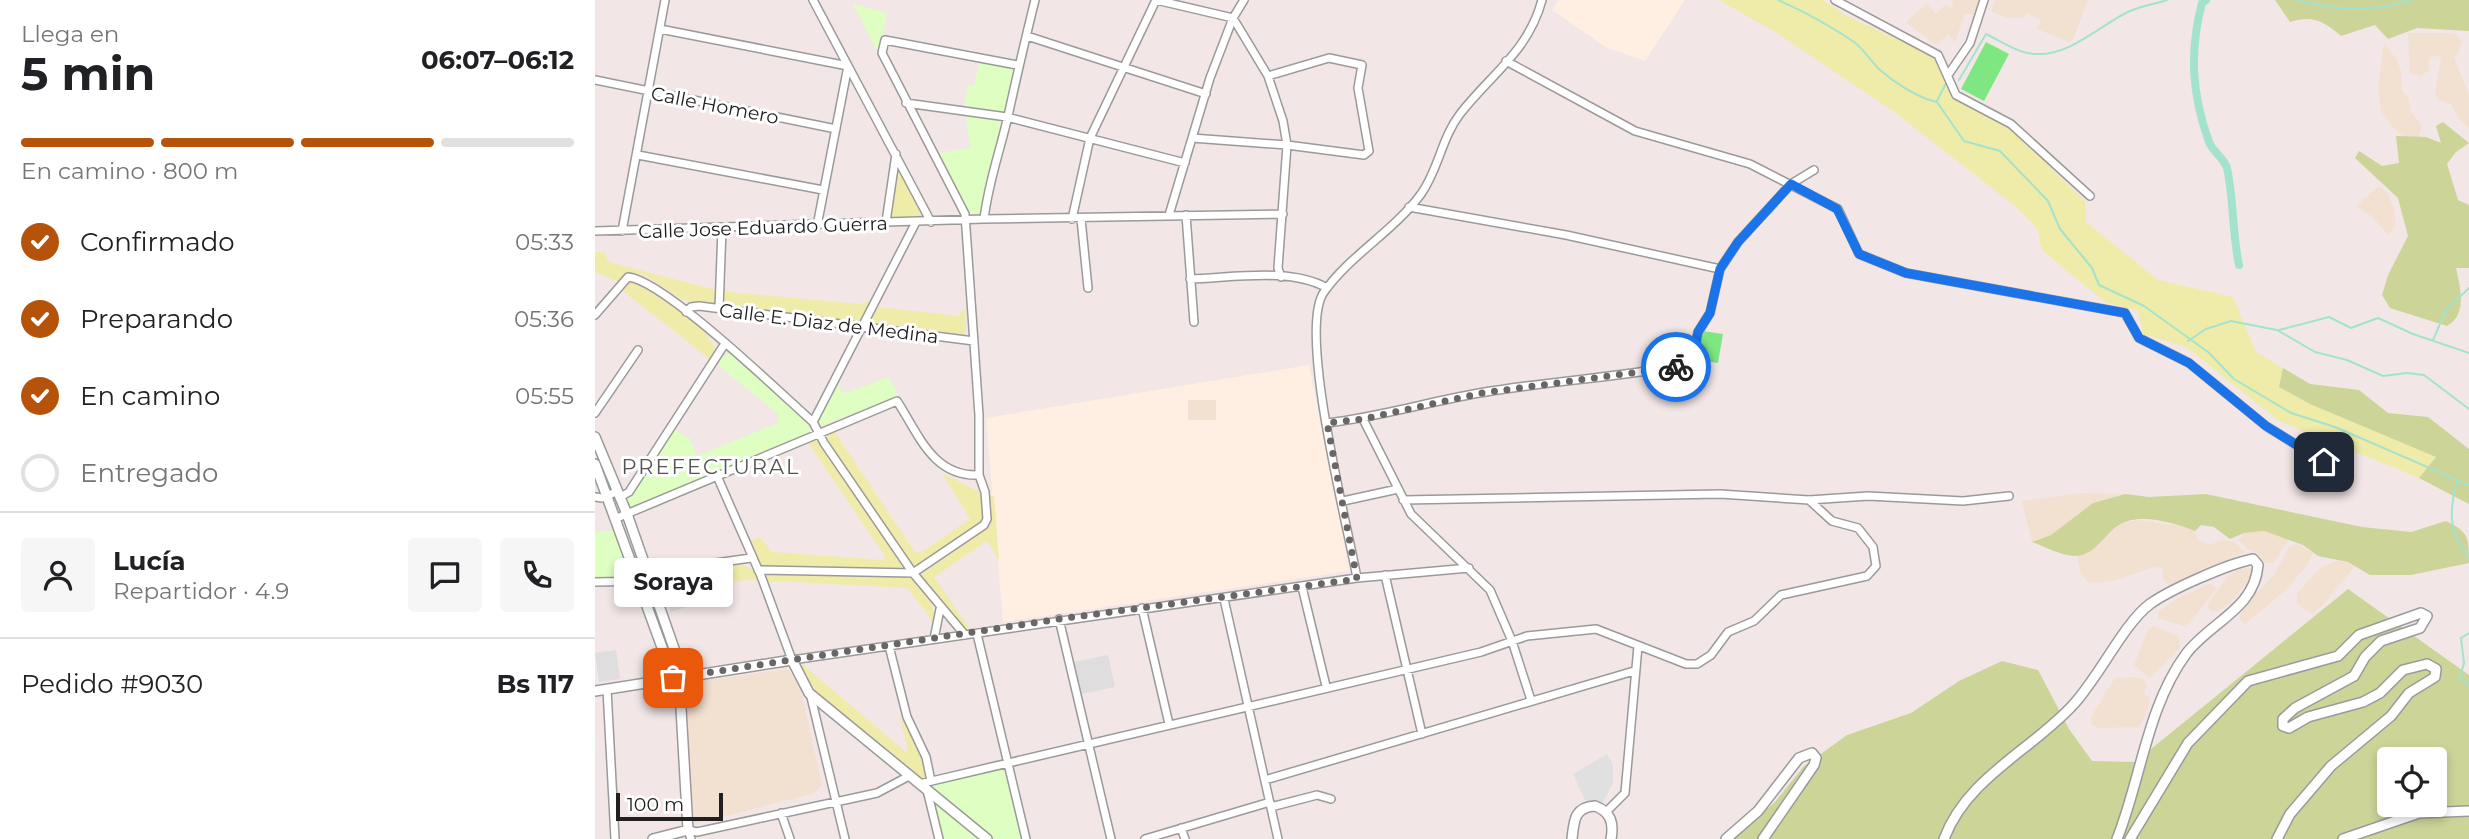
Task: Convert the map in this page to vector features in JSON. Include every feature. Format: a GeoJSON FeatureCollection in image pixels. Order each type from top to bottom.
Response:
{"type":"FeatureCollection","features":[{"type":"Feature","properties":{"kind":"street"},"geometry":{"type":"LineString","coordinates":[[622,232],[666,0]]}},
{"type":"Feature","properties":{"kind":"street"},"geometry":{"type":"LineString","coordinates":[[813,0],[931,222]]}},
{"type":"Feature","properties":{"kind":"street"},"geometry":{"type":"LineString","coordinates":[[984,219],[990,177],[1035,0]]}},
{"type":"Feature","properties":{"kind":"street"},"geometry":{"type":"LineString","coordinates":[[1072,219],[1090,138],[1156,0],[1233,18],[1268,76],[1283,121],[1287,145],[1278,268],[1281,277]]}},
{"type":"Feature","properties":{"kind":"street"},"geometry":{"type":"LineString","coordinates":[[1169,215],[1206,93],[1233,18],[1244,0]]}},
{"type":"Feature","properties":{"kind":"street"},"geometry":{"type":"LineString","coordinates":[[1357,579],[1327,423],[1315,328],[1322,294],[1420,196],[1436,169],[1446,134],[1506,61],[1527,40],[1542,0]]}},
{"type":"Feature","properties":{"kind":"street"},"geometry":{"type":"LineString","coordinates":[[1835,0],[1938,55],[1956,95],[2011,124],[2090,196]]}},
{"type":"Feature","properties":{"kind":"street"},"geometry":{"type":"LineString","coordinates":[[1948,75],[1970,43],[1984,0]]}},
{"type":"Feature","properties":{"kind":"street"},"geometry":{"type":"LineString","coordinates":[[660,29],[848,65]]}},
{"type":"Feature","properties":{"kind":"street"},"geometry":{"type":"LineString","coordinates":[[1027,36],[1206,93]]}},
{"type":"Feature","properties":{"kind":"street"},"geometry":{"type":"LineString","coordinates":[[758,570],[913,573],[986,522],[985,492],[979,475],[974,341],[965,214],[882,53],[885,40],[1017,65]]}},
{"type":"Feature","properties":{"kind":"street"},"geometry":{"type":"LineString","coordinates":[[1192,138],[1287,145],[1364,155],[1369,151],[1358,88],[1362,65],[1329,58],[1268,76]]}},
{"type":"Feature","properties":{"kind":"street"},"geometry":{"type":"LineString","coordinates":[[1506,61],[1635,131],[1750,164],[1837,209],[1859,254],[1906,273],[2125,313],[2139,338],[2189,363],[2266,426],[2324,462]]}},
{"type":"Feature","properties":{"kind":"street"},"geometry":{"type":"LineString","coordinates":[[817,226],[848,65]]}},
{"type":"Feature","properties":{"kind":"street","name":"Calle Homero"},"geometry":{"type":"LineString","coordinates":[[595,79],[836,130]]}},
{"type":"Feature","properties":{"kind":"street"},"geometry":{"type":"LineString","coordinates":[[906,103],[1007,117],[1185,163]]}},
{"type":"Feature","properties":{"kind":"street"},"geometry":{"type":"LineString","coordinates":[[886,222],[896,154]]}},
{"type":"Feature","properties":{"kind":"street"},"geometry":{"type":"LineString","coordinates":[[638,155],[823,190]]}},
{"type":"Feature","properties":{"kind":"street"},"geometry":{"type":"LineString","coordinates":[[1327,423],[1363,419],[1482,393],[1629,375],[1692,364],[1698,332],[1710,313],[1720,269],[1738,242],[1791,184],[1814,170]]}},
{"type":"Feature","properties":{"kind":"street"},"geometry":{"type":"LineString","coordinates":[[1409,206],[1566,235],[1720,269]]}},
{"type":"Feature","properties":{"kind":"street"},"geometry":{"type":"LineString","coordinates":[[965,220],[1283,214]]}},
{"type":"Feature","properties":{"kind":"street"},"geometry":{"type":"LineString","coordinates":[[1186,215],[1194,322]]}},
{"type":"Feature","properties":{"kind":"street"},"geometry":{"type":"LineString","coordinates":[[1081,219],[1087,288]]}},
{"type":"Feature","properties":{"kind":"street","name":"Calle Jose Eduardo Guerra"},"geometry":{"type":"LineString","coordinates":[[595,232],[965,220]]}},
{"type":"Feature","properties":{"kind":"street"},"geometry":{"type":"LineString","coordinates":[[813,422],[915,222]]}},
{"type":"Feature","properties":{"kind":"street"},"geometry":{"type":"LineString","coordinates":[[719,309],[722,229]]}},
{"type":"Feature","properties":{"kind":"street"},"geometry":{"type":"LineString","coordinates":[[595,315],[628,277],[641,278],[680,303],[686,312],[813,422],[913,573],[965,635]]}},
{"type":"Feature","properties":{"kind":"street"},"geometry":{"type":"LineString","coordinates":[[1190,279],[1281,277],[1316,282],[1327,288]]}},
{"type":"Feature","properties":{"kind":"street","name":"Calle E. Diaz de Medina"},"geometry":{"type":"LineString","coordinates":[[686,312],[691,307],[719,309],[974,341]]}},
{"type":"Feature","properties":{"kind":"street"},"geometry":{"type":"LineString","coordinates":[[595,497],[629,492],[724,345]]}},
{"type":"Feature","properties":{"kind":"street"},"geometry":{"type":"LineString","coordinates":[[595,413],[638,350]]}},
{"type":"Feature","properties":{"kind":"street"},"geometry":{"type":"LineString","coordinates":[[617,518],[897,401],[944,468],[966,476],[979,475]]}},
{"type":"Feature","properties":{"kind":"street"},"geometry":{"type":"LineString","coordinates":[[1363,419],[1403,499],[1421,525],[1490,590],[1512,641],[1531,701]]}},
{"type":"Feature","properties":{"kind":"street"},"geometry":{"type":"LineString","coordinates":[[595,437],[652,581],[684,677],[680,691],[690,835]]}},
{"type":"Feature","properties":{"kind":"street"},"geometry":{"type":"LineString","coordinates":[[595,464],[680,691]]}},
{"type":"Feature","properties":{"kind":"street"},"geometry":{"type":"LineString","coordinates":[[717,476],[758,570],[792,660],[809,693],[845,839]]}},
{"type":"Feature","properties":{"kind":"street"},"geometry":{"type":"LineString","coordinates":[[1343,501],[1398,489]]}},
{"type":"Feature","properties":{"kind":"street"},"geometry":{"type":"LineString","coordinates":[[1403,499],[1720,494],[1809,500],[1868,496],[1963,501],[2010,496]]}},
{"type":"Feature","properties":{"kind":"street"},"geometry":{"type":"LineString","coordinates":[[926,785],[1009,762],[1326,686],[1481,652],[1527,636],[1596,629],[1686,664],[1697,664],[1711,655],[1728,632],[1754,621],[1781,595],[1867,576],[1876,566],[1873,547],[1858,528],[1832,521],[1809,500]]}},
{"type":"Feature","properties":{"kind":"street"},"geometry":{"type":"LineString","coordinates":[[639,578],[647,570],[751,558]]}},
{"type":"Feature","properties":{"kind":"street"},"geometry":{"type":"LineString","coordinates":[[1944,839],[1962,805],[2003,762],[2028,745],[2073,705],[2148,606],[2253,559],[2258,565],[2257,576],[2237,609],[2196,642],[2162,695],[2117,839]]}},
{"type":"Feature","properties":{"kind":"street"},"geometry":{"type":"LineString","coordinates":[[595,691],[977,634],[1059,619],[1224,599],[1385,575],[1469,568]]}},
{"type":"Feature","properties":{"kind":"street"},"geometry":{"type":"LineString","coordinates":[[1385,575],[1422,734]]}},
{"type":"Feature","properties":{"kind":"street"},"geometry":{"type":"LineString","coordinates":[[595,582],[639,578],[652,581]]}},
{"type":"Feature","properties":{"kind":"street"},"geometry":{"type":"LineString","coordinates":[[1302,587],[1326,686]]}},
{"type":"Feature","properties":{"kind":"street"},"geometry":{"type":"LineString","coordinates":[[1224,599],[1278,839]]}},
{"type":"Feature","properties":{"kind":"street"},"geometry":{"type":"LineString","coordinates":[[934,639],[940,608]]}},
{"type":"Feature","properties":{"kind":"street"},"geometry":{"type":"LineString","coordinates":[[1142,608],[1169,724]]}},
{"type":"Feature","properties":{"kind":"street"},"geometry":{"type":"LineString","coordinates":[[2130,839],[2188,743],[2248,681],[2338,656],[2359,635],[2408,616],[2421,613],[2427,616],[2420,628],[2381,641],[2365,657],[2354,676],[2295,708],[2283,719],[2283,726],[2289,728],[2308,717],[2363,702],[2380,693],[2403,670],[2427,664],[2436,670],[2435,677],[2409,693],[2391,716],[2331,766],[2290,814],[2277,839]]}},
{"type":"Feature","properties":{"kind":"street"},"geometry":{"type":"LineString","coordinates":[[1059,619],[1111,839]]}},
{"type":"Feature","properties":{"kind":"street"},"geometry":{"type":"LineString","coordinates":[[977,634],[1026,839]]}},
{"type":"Feature","properties":{"kind":"street"},"geometry":{"type":"LineString","coordinates":[[889,646],[907,717],[926,757],[926,785],[939,839]]}},
{"type":"Feature","properties":{"kind":"street"},"geometry":{"type":"LineString","coordinates":[[1606,812],[1625,793],[1638,646]]}},
{"type":"Feature","properties":{"kind":"street"},"geometry":{"type":"LineString","coordinates":[[1265,780],[1634,671]]}},
{"type":"Feature","properties":{"kind":"street"},"geometry":{"type":"LineString","coordinates":[[607,689],[615,839]]}},
{"type":"Feature","properties":{"kind":"street"},"geometry":{"type":"LineString","coordinates":[[809,693],[909,776],[926,785],[987,839]]}},
{"type":"Feature","properties":{"kind":"street"},"geometry":{"type":"LineString","coordinates":[[1725,839],[1758,811],[1799,758],[1812,753],[1816,758],[1814,765],[1763,839]]}},
{"type":"Feature","properties":{"kind":"street"},"geometry":{"type":"LineString","coordinates":[[653,839],[690,835],[877,793],[909,776]]}},
{"type":"Feature","properties":{"kind":"street"},"geometry":{"type":"LineString","coordinates":[[1145,839],[1271,804],[1317,795],[1331,799]]}},
{"type":"Feature","properties":{"kind":"street"},"geometry":{"type":"LineString","coordinates":[[1572,839],[1574,818],[1578,812],[1595,806],[1606,812],[1612,821],[1611,839]]}},
{"type":"Feature","properties":{"kind":"street"},"geometry":{"type":"LineString","coordinates":[[2343,839],[2377,830],[2419,813],[2469,811]]}},
{"type":"Feature","properties":{"kind":"street"},"geometry":{"type":"LineString","coordinates":[[781,813],[790,839]]}},
{"type":"Feature","properties":{"kind":"street"},"geometry":{"type":"LineString","coordinates":[[1181,828],[1185,839]]}},
{"type":"Feature","properties":{"kind":"shaded area"},"geometry":{"type":"Polygon","coordinates":[[[1559,0],[1685,0],[1645,61],[1607,48],[1552,10],[1559,0]]]}},
{"type":"Feature","properties":{"kind":"shaded area"},"geometry":{"type":"Polygon","coordinates":[[[1719,0],[1823,0],[1845,15],[1934,57],[1951,96],[2007,126],[2085,201],[2086,222],[2158,280],[2233,297],[2256,352],[2283,368],[2279,387],[2310,404],[2436,457],[2419,478],[2279,421],[2186,347],[2143,334],[2138,311],[2105,302],[2042,250],[2037,228],[2015,206],[1893,111],[1777,33],[1719,0]]]}},
{"type":"Feature","properties":{"kind":"shaded area"},"geometry":{"type":"Polygon","coordinates":[[[1952,0],[1989,0],[1981,17],[1965,13],[1955,43],[1948,34],[1936,45],[1906,22],[1927,3],[1935,14],[1945,5],[1953,8],[1952,0]]]}},
{"type":"Feature","properties":{"kind":"shaded area"},"geometry":{"type":"Polygon","coordinates":[[[1995,0],[2088,0],[2073,40],[2069,42],[2037,29],[2041,20],[2026,13],[2024,18],[2006,18],[1991,11],[1995,0]]]}},
{"type":"Feature","properties":{"kind":"shaded area"},"geometry":{"type":"Polygon","coordinates":[[[2408,33],[2454,33],[2462,41],[2454,58],[2469,94],[2469,128],[2459,119],[2451,104],[2438,100],[2435,93],[2441,56],[2429,57],[2429,71],[2420,76],[2410,74],[2408,33]]]}},
{"type":"Feature","properties":{"kind":"shaded area"},"geometry":{"type":"Polygon","coordinates":[[[2384,43],[2397,60],[2402,74],[2402,91],[2408,96],[2411,112],[2422,126],[2418,140],[2412,143],[2394,129],[2381,111],[2378,88],[2384,43]]]}},
{"type":"Feature","properties":{"kind":"shaded area"},"geometry":{"type":"Polygon","coordinates":[[[899,168],[923,217],[891,218],[899,168]]]}},
{"type":"Feature","properties":{"kind":"shaded area"},"geometry":{"type":"Polygon","coordinates":[[[2379,186],[2388,194],[2394,209],[2396,225],[2389,235],[2371,216],[2356,206],[2379,186]]]}},
{"type":"Feature","properties":{"kind":"shaded area"},"geometry":{"type":"Polygon","coordinates":[[[595,252],[604,252],[609,262],[716,290],[715,303],[711,306],[681,299],[645,275],[626,272],[620,282],[595,272],[595,252]]]}},
{"type":"Feature","properties":{"kind":"shaded area"},"geometry":{"type":"Polygon","coordinates":[[[630,281],[640,283],[666,297],[693,319],[711,341],[715,351],[711,360],[623,291],[630,281]]]}},
{"type":"Feature","properties":{"kind":"shaded area"},"geometry":{"type":"Polygon","coordinates":[[[723,289],[729,292],[860,304],[871,300],[863,320],[858,322],[725,307],[723,289]]]}},
{"type":"Feature","properties":{"kind":"shaded area"},"geometry":{"type":"Polygon","coordinates":[[[878,307],[958,316],[965,309],[966,332],[962,335],[874,323],[872,319],[878,307]]]}},
{"type":"Feature","properties":{"kind":"shaded area"},"geometry":{"type":"Polygon","coordinates":[[[1309,365],[1350,571],[1003,622],[986,418],[1309,365]]]}},
{"type":"Feature","properties":{"kind":"shaded area"},"geometry":{"type":"Polygon","coordinates":[[[1188,400],[1216,400],[1216,420],[1188,420],[1188,400]]]}},
{"type":"Feature","properties":{"kind":"shaded area"},"geometry":{"type":"Polygon","coordinates":[[[834,431],[914,551],[920,553],[970,519],[942,473],[981,493],[984,519],[918,565],[912,566],[828,441],[828,434],[834,431]]]}},
{"type":"Feature","properties":{"kind":"shaded area"},"geometry":{"type":"Polygon","coordinates":[[[807,441],[818,441],[903,565],[901,569],[761,566],[748,542],[760,537],[772,552],[884,560],[885,556],[807,441]]]}},
{"type":"Feature","properties":{"kind":"shaded area"},"geometry":{"type":"Polygon","coordinates":[[[2082,493],[2126,494],[2093,503],[2051,535],[2032,542],[2022,501],[2082,493]]]}},
{"type":"Feature","properties":{"kind":"shaded area"},"geometry":{"type":"Polygon","coordinates":[[[989,496],[994,496],[999,560],[987,541],[934,577],[970,629],[966,629],[920,575],[990,526],[989,496]]]}},
{"type":"Feature","properties":{"kind":"shaded area"},"geometry":{"type":"Polygon","coordinates":[[[2138,520],[2195,531],[2197,539],[2210,545],[2221,540],[2234,542],[2245,552],[2171,587],[2163,579],[2163,568],[2154,567],[2113,581],[2089,583],[2081,574],[2077,555],[2086,554],[2120,524],[2138,520]]]}},
{"type":"Feature","properties":{"kind":"shaded area"},"geometry":{"type":"Polygon","coordinates":[[[2263,531],[2289,539],[2273,563],[2265,563],[2259,554],[2247,549],[2239,540],[2244,533],[2263,531]]]}},
{"type":"Feature","properties":{"kind":"shaded area"},"geometry":{"type":"Polygon","coordinates":[[[2297,544],[2313,553],[2307,565],[2286,590],[2244,625],[2239,617],[2251,599],[2274,575],[2289,547],[2297,544]]]}},
{"type":"Feature","properties":{"kind":"shaded area"},"geometry":{"type":"Polygon","coordinates":[[[2338,560],[2355,566],[2322,606],[2312,614],[2306,611],[2297,603],[2297,593],[2319,569],[2338,560]]]}},
{"type":"Feature","properties":{"kind":"shaded area"},"geometry":{"type":"Polygon","coordinates":[[[740,563],[754,571],[758,579],[671,587],[660,596],[654,577],[657,572],[740,563]]]}},
{"type":"Feature","properties":{"kind":"shaded area"},"geometry":{"type":"Polygon","coordinates":[[[2251,568],[2252,572],[2246,584],[2233,600],[2221,610],[2212,612],[2208,608],[2209,602],[2228,576],[2240,569],[2251,568]]]}},
{"type":"Feature","properties":{"kind":"shaded area"},"geometry":{"type":"Polygon","coordinates":[[[772,572],[907,577],[919,584],[928,596],[935,624],[907,588],[774,581],[767,584],[765,578],[772,572]]]}},
{"type":"Feature","properties":{"kind":"shaded area"},"geometry":{"type":"Polygon","coordinates":[[[2209,584],[2217,588],[2189,623],[2184,626],[2158,618],[2158,612],[2180,597],[2209,584]]]}},
{"type":"Feature","properties":{"kind":"shaded area"},"geometry":{"type":"Polygon","coordinates":[[[692,585],[695,604],[671,612],[666,592],[671,587],[692,585]]]}},
{"type":"Feature","properties":{"kind":"shaded area"},"geometry":{"type":"Polygon","coordinates":[[[2153,626],[2179,636],[2180,648],[2150,678],[2134,665],[2148,630],[2153,626]]]}},
{"type":"Feature","properties":{"kind":"shaded area"},"geometry":{"type":"Polygon","coordinates":[[[616,650],[620,679],[599,682],[595,653],[616,650]]]}},
{"type":"Feature","properties":{"kind":"shaded area"},"geometry":{"type":"Polygon","coordinates":[[[1108,655],[1115,687],[1081,694],[1074,662],[1108,655]]]}},
{"type":"Feature","properties":{"kind":"shaded area"},"geometry":{"type":"Polygon","coordinates":[[[802,664],[906,752],[908,749],[899,714],[922,755],[925,778],[921,779],[832,707],[805,676],[802,664]]]}},
{"type":"Feature","properties":{"kind":"shaded area"},"geometry":{"type":"Polygon","coordinates":[[[788,669],[800,687],[822,785],[812,794],[693,824],[684,683],[788,669]]]}},
{"type":"Feature","properties":{"kind":"shaded area"},"geometry":{"type":"Polygon","coordinates":[[[2115,678],[2144,679],[2147,685],[2144,694],[2150,698],[2149,707],[2139,727],[2099,728],[2092,725],[2091,717],[2115,678]]]}},
{"type":"Feature","properties":{"kind":"shaded area"},"geometry":{"type":"Polygon","coordinates":[[[1607,754],[1613,765],[1613,783],[1602,804],[1585,800],[1573,774],[1607,754]]]}},
{"type":"Feature","properties":{"kind":"green space"},"geometry":{"type":"Polygon","coordinates":[[[2275,0],[2469,0],[2469,31],[2417,28],[2388,39],[2375,25],[2341,36],[2329,26],[2311,19],[2290,22],[2275,0]]]}},
{"type":"Feature","properties":{"kind":"green space"},"geometry":{"type":"Polygon","coordinates":[[[853,4],[887,13],[879,55],[853,4]]]}},
{"type":"Feature","properties":{"kind":"green space"},"geometry":{"type":"Polygon","coordinates":[[[1986,42],[2009,54],[1984,101],[1961,89],[1986,42]]]}},
{"type":"Feature","properties":{"kind":"green space"},"geometry":{"type":"Polygon","coordinates":[[[980,61],[1015,67],[1004,115],[964,109],[968,85],[974,86],[980,61]]]}},
{"type":"Feature","properties":{"kind":"green space"},"geometry":{"type":"Polygon","coordinates":[[[966,116],[1002,119],[981,213],[968,214],[938,153],[970,148],[966,116]]]}},
{"type":"Feature","properties":{"kind":"green space"},"geometry":{"type":"Polygon","coordinates":[[[2443,122],[2469,143],[2456,152],[2447,164],[2458,200],[2469,205],[2469,268],[2456,268],[2460,307],[2454,321],[2447,326],[2390,308],[2382,295],[2388,275],[2408,236],[2398,198],[2355,158],[2359,151],[2382,166],[2399,163],[2396,136],[2426,137],[2441,143],[2436,126],[2443,122]]]}},
{"type":"Feature","properties":{"kind":"green space"},"geometry":{"type":"Polygon","coordinates":[[[1703,331],[1723,334],[1718,363],[1697,360],[1703,331]]]}},
{"type":"Feature","properties":{"kind":"green space"},"geometry":{"type":"Polygon","coordinates":[[[730,353],[797,411],[807,422],[810,433],[630,509],[627,501],[674,429],[690,439],[697,456],[778,423],[778,414],[719,366],[720,359],[730,353]]]}},
{"type":"Feature","properties":{"kind":"green space"},"geometry":{"type":"Polygon","coordinates":[[[2283,368],[2310,384],[2359,390],[2388,413],[2428,417],[2469,449],[2469,504],[2419,478],[2436,457],[2310,404],[2279,387],[2283,368]]]}},
{"type":"Feature","properties":{"kind":"green space"},"geometry":{"type":"Polygon","coordinates":[[[889,377],[898,396],[822,426],[818,420],[833,387],[839,385],[841,391],[847,393],[889,377]]]}},
{"type":"Feature","properties":{"kind":"green space"},"geometry":{"type":"Polygon","coordinates":[[[2126,494],[2149,497],[2206,494],[2362,527],[2411,532],[2446,521],[2466,537],[2469,563],[2411,575],[2370,575],[2348,562],[2318,556],[2303,545],[2264,531],[2244,533],[2230,539],[2214,527],[2201,525],[2195,531],[2147,519],[2127,521],[2119,525],[2094,548],[2079,556],[2065,555],[2032,542],[2051,535],[2093,503],[2126,494]]]}},
{"type":"Feature","properties":{"kind":"green space"},"geometry":{"type":"Polygon","coordinates":[[[618,530],[633,579],[595,579],[595,532],[618,530]]]}},
{"type":"Feature","properties":{"kind":"green space"},"geometry":{"type":"Polygon","coordinates":[[[2348,589],[2469,675],[2469,839],[1731,839],[1775,802],[1804,766],[1847,735],[1911,713],[1959,681],[2002,661],[2038,670],[2069,729],[2092,761],[2135,762],[2348,589]]]}},
{"type":"Feature","properties":{"kind":"green space"},"geometry":{"type":"Polygon","coordinates":[[[1006,768],[1022,839],[995,839],[933,789],[932,783],[1006,768]]]}},
{"type":"Feature","properties":{"kind":"green space"},"geometry":{"type":"Polygon","coordinates":[[[932,799],[981,839],[942,839],[932,799]]]}},
{"type":"Feature","properties":{"kind":"waterway"},"geometry":{"type":"LineString","coordinates":[[1778,0],[1845,36],[1858,45],[1877,67],[1893,80],[1915,94],[1937,102],[1964,141],[2000,151],[2048,201],[2060,229],[2092,268],[2099,285],[2144,306],[2208,352],[2234,379],[2291,413],[2335,427],[2469,485]]}},
{"type":"Feature","properties":{"kind":"waterway"},"geometry":{"type":"LineString","coordinates":[[1959,80],[1986,34],[2023,52],[2049,53],[2073,45],[2130,11],[2167,0]]}},
{"type":"Feature","properties":{"kind":"waterway"},"geometry":{"type":"LineString","coordinates":[[2206,0],[2202,3],[2195,39],[2196,90],[2209,142],[2227,168],[2239,265]]}},
{"type":"Feature","properties":{"kind":"waterway"},"geometry":{"type":"LineString","coordinates":[[2297,0],[2354,9],[2383,7],[2411,0]]}},
{"type":"Feature","properties":{"kind":"waterway"},"geometry":{"type":"LineString","coordinates":[[1937,101],[1946,83]]}},
{"type":"Feature","properties":{"kind":"waterway"},"geometry":{"type":"LineString","coordinates":[[2433,340],[2446,310],[2469,288]]}},
{"type":"Feature","properties":{"kind":"waterway"},"geometry":{"type":"LineString","coordinates":[[2279,330],[2329,317],[2351,328],[2378,318],[2413,334],[2469,353]]}},
{"type":"Feature","properties":{"kind":"waterway"},"geometry":{"type":"LineString","coordinates":[[2188,341],[2206,329],[2231,321],[2277,330],[2315,352],[2347,360],[2383,376],[2407,373],[2424,375],[2469,409]]}},
{"type":"Feature","properties":{"kind":"waterway"},"geometry":{"type":"LineString","coordinates":[[2457,480],[2452,520],[2457,538],[2469,558]]}},
{"type":"Feature","properties":{"kind":"waterway"},"geometry":{"type":"LineString","coordinates":[[2469,633],[2461,638],[2464,663],[2460,677],[2469,686]]}},
{"type":"Feature","properties":{"kind":"way so far"},"geometry":{"type":"LineString","coordinates":[[673,678],[977,634],[1059,619],[1224,599],[1357,579],[1327,423],[1363,419],[1439,400],[1482,393],[1676,367]]}},
{"type":"Feature","properties":{"kind":"place","name":"Soraya"},"geometry":{"type":"Point","coordinates":[673,678]}},
{"type":"Feature","properties":{"kind":"district","name":"PREFECTURAL"},"geometry":{"type":"Point","coordinates":[711,467]}},
{"type":"Feature","properties":{"kind":"route"},"geometry":{"type":"LineString","coordinates":[[1676,367],[1692,364],[1698,332],[1710,313],[1720,269],[1732,255],[1738,242],[1791,184],[1837,209],[1859,254],[1906,273],[2125,313],[2139,338],[2189,363],[2266,426],[2324,462]]}}]}
